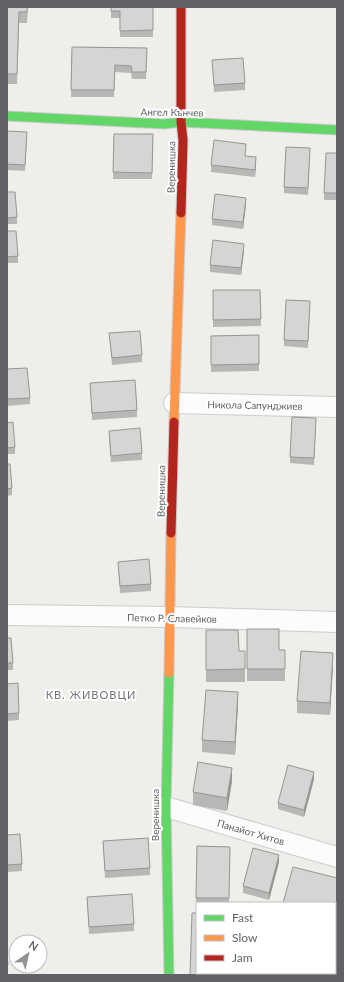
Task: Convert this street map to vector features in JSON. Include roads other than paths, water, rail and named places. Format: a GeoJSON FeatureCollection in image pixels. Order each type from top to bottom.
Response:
{"type":"FeatureCollection","features":[{"type":"Feature","properties":{"kind":"main road","name":"Веренишка"},"geometry":{"type":"LineString","coordinates":[[168,975],[166,807],[174,403],[183,140],[181,122],[181,7]]}},
{"type":"Feature","properties":{"kind":"main road","name":"Ангел Кънчев"},"geometry":{"type":"LineString","coordinates":[[7,116],[164,124],[181,122],[337,130]]}},
{"type":"Feature","properties":{"kind":"street","name":"Никола Сапунджиев"},"geometry":{"type":"LineString","coordinates":[[174,403],[337,407]]}},
{"type":"Feature","properties":{"kind":"street","name":"Петко Р. Славейков"},"geometry":{"type":"LineString","coordinates":[[7,615],[169,617],[337,622]]}},
{"type":"Feature","properties":{"kind":"street","name":"Панайот Хитов"},"geometry":{"type":"LineString","coordinates":[[166,807],[337,857]]}},
{"type":"Feature","properties":{"kind":"district","name":"КВ. ЖИВОВЦИ"},"geometry":{"type":"Point","coordinates":[91,694]}}]}
